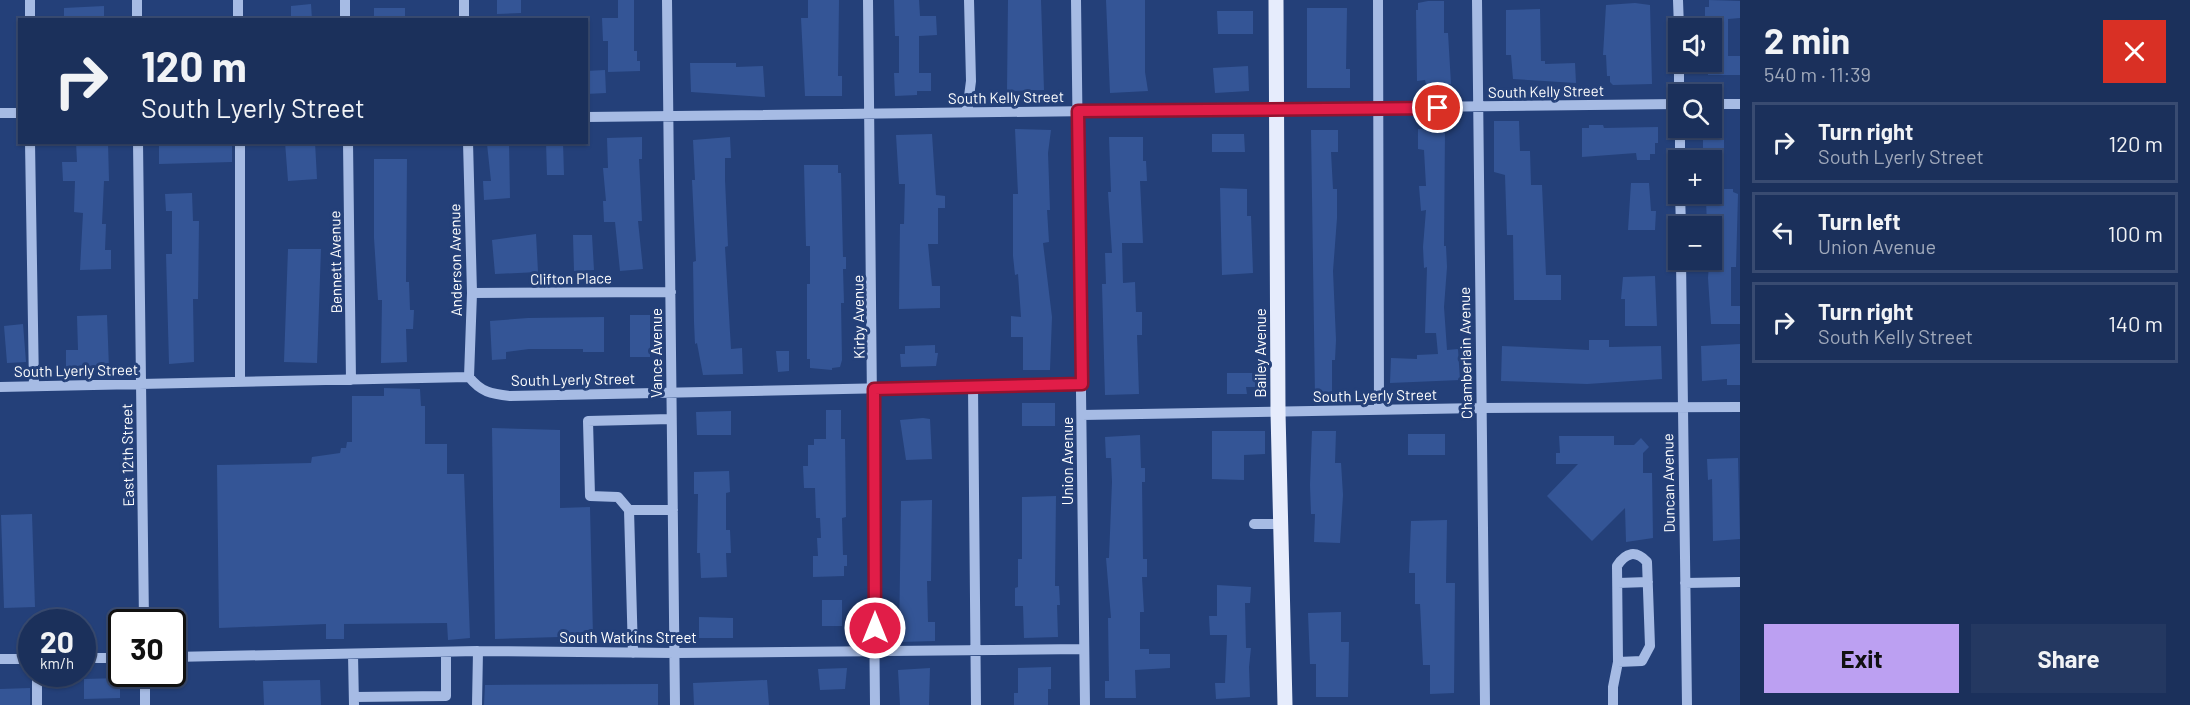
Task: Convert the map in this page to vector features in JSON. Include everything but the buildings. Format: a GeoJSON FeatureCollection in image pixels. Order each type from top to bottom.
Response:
{"type":"FeatureCollection","features":[{"type":"Feature","properties":{"kind":"main road","name":"Bailey Avenue"},"geometry":{"type":"LineString","coordinates":[[1276,0],[1278,412],[1285,705]]}},
{"type":"Feature","properties":{"kind":"street"},"geometry":{"type":"LineString","coordinates":[[30,0],[30,18]]}},
{"type":"Feature","properties":{"kind":"street"},"geometry":{"type":"LineString","coordinates":[[137,0],[137,18]]}},
{"type":"Feature","properties":{"kind":"street"},"geometry":{"type":"LineString","coordinates":[[238,0],[238,18]]}},
{"type":"Feature","properties":{"kind":"street"},"geometry":{"type":"LineString","coordinates":[[345,0],[345,18]]}},
{"type":"Feature","properties":{"kind":"street"},"geometry":{"type":"LineString","coordinates":[[464,0],[464,18]]}},
{"type":"Feature","properties":{"kind":"street","name":"Vance Avenue"},"geometry":{"type":"LineString","coordinates":[[667,0],[675,705]]}},
{"type":"Feature","properties":{"kind":"street","name":"Kirby Avenue"},"geometry":{"type":"LineString","coordinates":[[868,0],[874,389],[875,705]]}},
{"type":"Feature","properties":{"kind":"street"},"geometry":{"type":"LineString","coordinates":[[967,112],[971,81],[969,0]]}},
{"type":"Feature","properties":{"kind":"street","name":"Union Avenue"},"geometry":{"type":"LineString","coordinates":[[1076,0],[1085,705]]}},
{"type":"Feature","properties":{"kind":"street"},"geometry":{"type":"LineString","coordinates":[[1378,0],[1379,410]]}},
{"type":"Feature","properties":{"kind":"street","name":"Chamberlain Avenue"},"geometry":{"type":"LineString","coordinates":[[1477,0],[1485,705]]}},
{"type":"Feature","properties":{"kind":"street"},"geometry":{"type":"LineString","coordinates":[[1678,0],[1679,18]]}},
{"type":"Feature","properties":{"kind":"street","name":"South Kelly Street"},"geometry":{"type":"LineString","coordinates":[[588,117],[1668,104]]}},
{"type":"Feature","properties":{"kind":"street"},"geometry":{"type":"LineString","coordinates":[[1722,104],[1740,104]]}},
{"type":"Feature","properties":{"kind":"street"},"geometry":{"type":"LineString","coordinates":[[0,113],[18,113]]}},
{"type":"Feature","properties":{"kind":"street"},"geometry":{"type":"LineString","coordinates":[[30,144],[34,386]]}},
{"type":"Feature","properties":{"kind":"street","name":"East 12th Street"},"geometry":{"type":"LineString","coordinates":[[138,144],[144,609]]}},
{"type":"Feature","properties":{"kind":"street"},"geometry":{"type":"LineString","coordinates":[[240,144],[240,382]]}},
{"type":"Feature","properties":{"kind":"street","name":"Bennett Avenue"},"geometry":{"type":"LineString","coordinates":[[348,144],[351,380]]}},
{"type":"Feature","properties":{"kind":"street","name":"Anderson Avenue"},"geometry":{"type":"LineString","coordinates":[[468,144],[472,294],[469,377]]}},
{"type":"Feature","properties":{"kind":"street","name":"Duncan Avenue"},"geometry":{"type":"LineString","coordinates":[[1681,270],[1687,705]]}},
{"type":"Feature","properties":{"kind":"street","name":"Clifton Place"},"geometry":{"type":"LineString","coordinates":[[472,294],[671,292]]}},
{"type":"Feature","properties":{"kind":"street","name":"South Lyerly Street"},"geometry":{"type":"LineString","coordinates":[[0,387],[469,377],[478,388],[490,394],[510,396],[1082,384]]}},
{"type":"Feature","properties":{"kind":"street"},"geometry":{"type":"LineString","coordinates":[[973,386],[976,705]]}},
{"type":"Feature","properties":{"kind":"street","name":"South Lyerly Street"},"geometry":{"type":"LineString","coordinates":[[1082,415],[1480,408],[1740,407]]}},
{"type":"Feature","properties":{"kind":"street"},"geometry":{"type":"LineString","coordinates":[[633,653],[629,510],[618,497],[590,496],[588,422],[671,419]]}},
{"type":"Feature","properties":{"kind":"street"},"geometry":{"type":"LineString","coordinates":[[629,510],[673,510]]}},
{"type":"Feature","properties":{"kind":"street"},"geometry":{"type":"LineString","coordinates":[[1254,524],[1281,524]]}},
{"type":"Feature","properties":{"kind":"street"},"geometry":{"type":"LineString","coordinates":[[1613,705],[1613,687],[1618,662],[1617,566],[1623,557],[1634,553],[1641,555],[1647,562],[1650,646],[1642,661],[1618,662]]}},
{"type":"Feature","properties":{"kind":"street"},"geometry":{"type":"LineString","coordinates":[[1617,583],[1648,582]]}},
{"type":"Feature","properties":{"kind":"street"},"geometry":{"type":"LineString","coordinates":[[1685,583],[1740,582]]}},
{"type":"Feature","properties":{"kind":"street","name":"South Watkins Street"},"geometry":{"type":"LineString","coordinates":[[186,657],[478,651],[675,653],[1083,649]]}},
{"type":"Feature","properties":{"kind":"street"},"geometry":{"type":"LineString","coordinates":[[477,705],[478,651]]}},
{"type":"Feature","properties":{"kind":"street"},"geometry":{"type":"LineString","coordinates":[[353,654],[354,701],[446,696],[446,652]]}},
{"type":"Feature","properties":{"kind":"street"},"geometry":{"type":"LineString","coordinates":[[0,659],[18,659]]}},
{"type":"Feature","properties":{"kind":"street"},"geometry":{"type":"LineString","coordinates":[[37,687],[37,705]]}},
{"type":"Feature","properties":{"kind":"street"},"geometry":{"type":"LineString","coordinates":[[145,687],[145,705]]}},
{"type":"Feature","properties":{"kind":"route"},"geometry":{"type":"LineString","coordinates":[[875,628],[874,389],[1082,384],[1078,111],[1438,108]]}}]}
